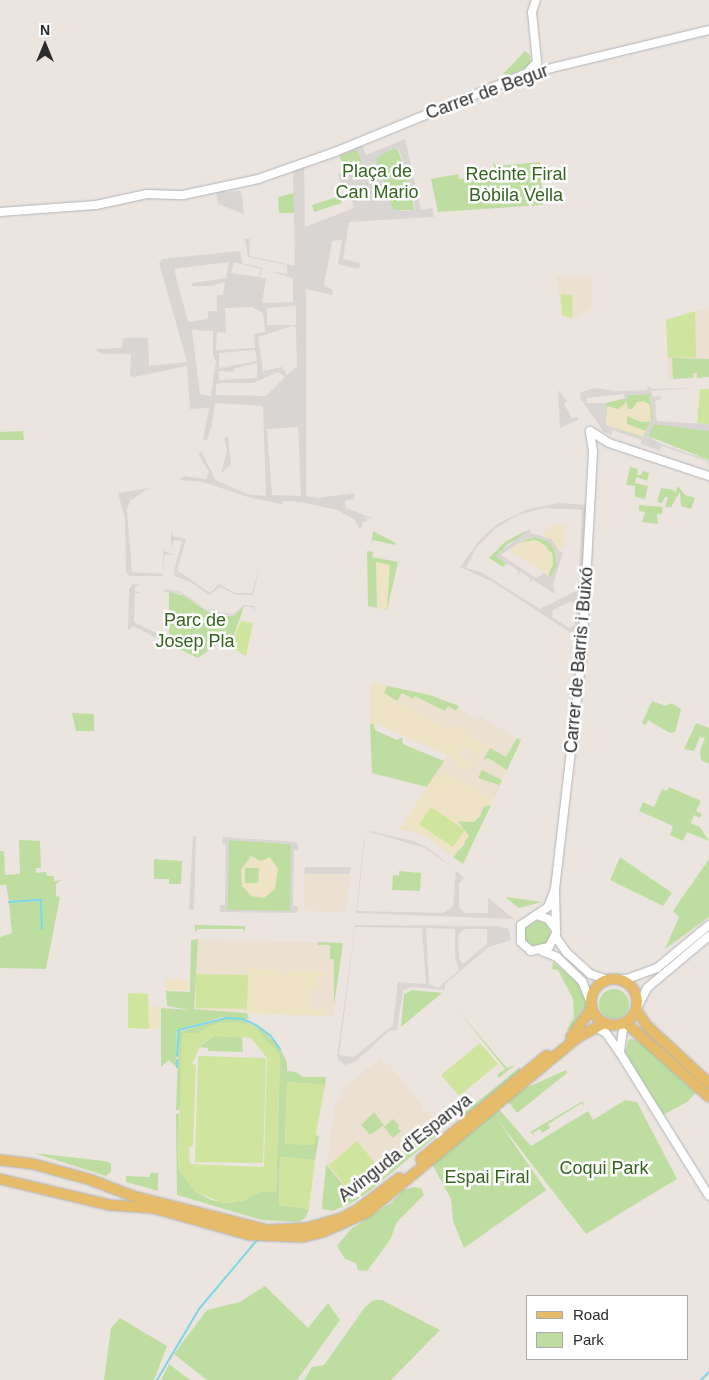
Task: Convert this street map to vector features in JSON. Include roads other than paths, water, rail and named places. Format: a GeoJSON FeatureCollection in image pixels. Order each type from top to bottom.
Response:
{"type":"FeatureCollection","features":[{"type":"Feature","properties":{"kind":"main road"},"geometry":{"type":"LineString","coordinates":[[709,1083],[647,1034],[625,1023],[603,1027],[591,1005],[595,988],[613,979],[634,989],[637,1008],[647,1034],[709,1097]]}},
{"type":"Feature","properties":{"kind":"main road","name":"Avinguda d'Espanya"},"geometry":{"type":"LineString","coordinates":[[0,1160],[33,1164],[115,1188],[133,1196],[267,1230],[307,1228],[342,1218],[371,1200],[565,1042],[583,1024],[591,1005]]}},
{"type":"Feature","properties":{"kind":"main road"},"geometry":{"type":"LineString","coordinates":[[625,1023],[637,1008]]}},
{"type":"Feature","properties":{"kind":"main road","name":"Avinguda d'Espanya"},"geometry":{"type":"LineString","coordinates":[[0,1179],[109,1206],[152,1208],[268,1238],[303,1236],[338,1226],[368,1212],[577,1038],[603,1027]]}},
{"type":"Feature","properties":{"kind":"main road"},"geometry":{"type":"LineString","coordinates":[[109,1206],[115,1199],[115,1188]]}},
{"type":"Feature","properties":{"kind":"street"},"geometry":{"type":"LineString","coordinates":[[523,75],[532,70],[537,62],[532,12],[536,0]]}},
{"type":"Feature","properties":{"kind":"street","name":"Carrer de Begur"},"geometry":{"type":"LineString","coordinates":[[0,212],[96,205],[147,194],[183,195],[252,180],[299,165],[523,75],[709,30]]}},
{"type":"Feature","properties":{"kind":"street","name":"Carrer de Barris i Buixó"},"geometry":{"type":"LineString","coordinates":[[555,932],[555,889],[582,656],[593,451],[590,431],[606,442],[709,476]]}},
{"type":"Feature","properties":{"kind":"street","name":"Carrer de Barris i Buixó"},"geometry":{"type":"LineString","coordinates":[[537,915],[548,906],[555,889]]}},
{"type":"Feature","properties":{"kind":"street"},"geometry":{"type":"LineString","coordinates":[[591,1005],[582,981],[556,957],[542,951],[527,948],[519,937],[525,920],[537,915],[548,919],[567,953],[590,974],[613,979],[627,979],[657,968],[709,924]]}},
{"type":"Feature","properties":{"kind":"street"},"geometry":{"type":"LineString","coordinates":[[542,951],[553,943],[555,932]]}},
{"type":"Feature","properties":{"kind":"street"},"geometry":{"type":"LineString","coordinates":[[637,1008],[647,988],[709,936]]}},
{"type":"Feature","properties":{"kind":"street"},"geometry":{"type":"LineString","coordinates":[[620,1053],[619,1043],[625,1023]]}},
{"type":"Feature","properties":{"kind":"street"},"geometry":{"type":"LineString","coordinates":[[603,1027],[709,1196]]}},
{"type":"Feature","properties":{"kind":"waterway"},"geometry":{"type":"LineString","coordinates":[[9,902],[41,900],[42,929]]}},
{"type":"Feature","properties":{"kind":"waterway"},"geometry":{"type":"LineString","coordinates":[[177,1056],[179,1030],[226,1018],[243,1019],[256,1025],[270,1035],[280,1049]]}},
{"type":"Feature","properties":{"kind":"waterway"},"geometry":{"type":"LineString","coordinates":[[177,1060],[177,1067]]}},
{"type":"Feature","properties":{"kind":"waterway"},"geometry":{"type":"LineString","coordinates":[[157,1380],[199,1309],[258,1239]]}},
{"type":"Feature","properties":{"kind":"waterway"},"geometry":{"type":"LineString","coordinates":[[701,1380],[709,1372]]}},
{"type":"Feature","properties":{"kind":"park label","name":"Plaça de Can Mario"},"geometry":{"type":"Point","coordinates":[377,182]}},
{"type":"Feature","properties":{"kind":"park label","name":"Recinte Firal Bòbila Vella"},"geometry":{"type":"Point","coordinates":[516,185]}},
{"type":"Feature","properties":{"kind":"park label","name":"Parc de Josep Pla"},"geometry":{"type":"Point","coordinates":[195,631]}},
{"type":"Feature","properties":{"kind":"park label","name":"Coqui Park"},"geometry":{"type":"Point","coordinates":[604,1168]}},
{"type":"Feature","properties":{"kind":"park label","name":"Espai Firal"},"geometry":{"type":"Point","coordinates":[487,1177]}}]}
